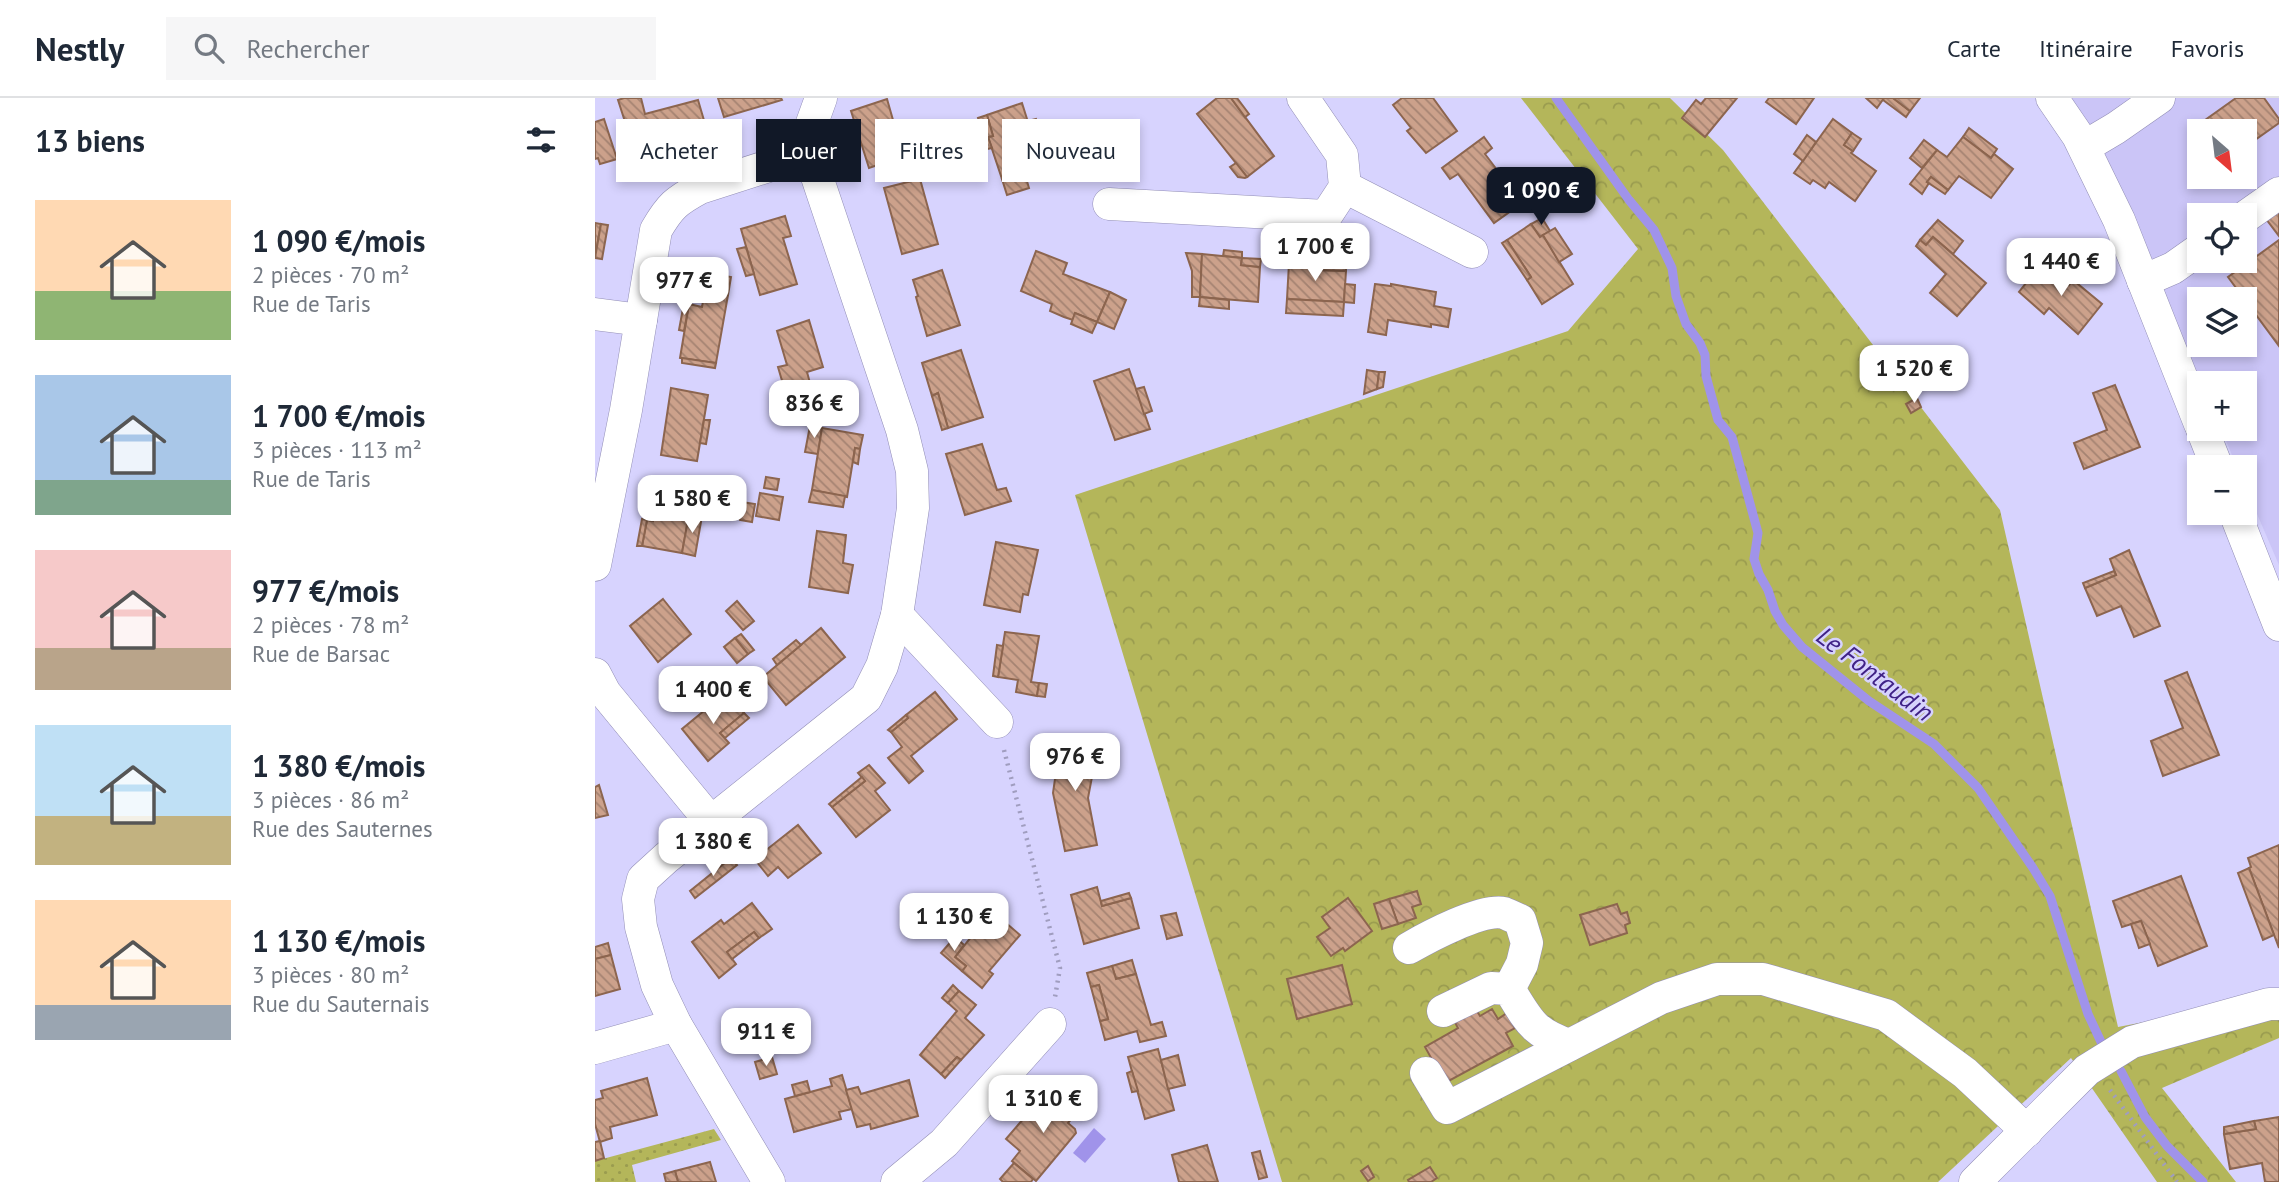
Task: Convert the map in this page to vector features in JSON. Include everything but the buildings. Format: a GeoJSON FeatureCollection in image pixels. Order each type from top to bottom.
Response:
{"type":"FeatureCollection","features":[{"type":"Feature","properties":{"kind":"street"},"geometry":{"type":"LineString","coordinates":[[813,119],[821,98]]}},
{"type":"Feature","properties":{"kind":"street"},"geometry":{"type":"LineString","coordinates":[[1109,204],[1326,216],[1345,187],[1342,155],[1303,98]]}},
{"type":"Feature","properties":{"kind":"street"},"geometry":{"type":"LineString","coordinates":[[2052,98],[2084,147],[2119,220],[2187,391]]}},
{"type":"Feature","properties":{"kind":"street"},"geometry":{"type":"LineString","coordinates":[[2084,147],[2159,98]]}},
{"type":"Feature","properties":{"kind":"street"},"geometry":{"type":"LineString","coordinates":[[595,565],[656,230],[669,208],[687,195],[756,170]]}},
{"type":"Feature","properties":{"kind":"street"},"geometry":{"type":"LineString","coordinates":[[769,1182],[676,1025],[657,985],[641,927],[638,899],[643,879],[866,698],[882,666],[897,615],[913,508],[912,471],[902,430],[819,182]]}},
{"type":"Feature","properties":{"kind":"street"},"geometry":{"type":"LineString","coordinates":[[1345,187],[1472,252]]}},
{"type":"Feature","properties":{"kind":"street"},"geometry":{"type":"LineString","coordinates":[[2257,209],[2279,193]]}},
{"type":"Feature","properties":{"kind":"street"},"geometry":{"type":"LineString","coordinates":[[2143,281],[2173,268],[2187,258]]}},
{"type":"Feature","properties":{"kind":"street"},"geometry":{"type":"LineString","coordinates":[[595,314],[641,320]]}},
{"type":"Feature","properties":{"kind":"street"},"geometry":{"type":"LineString","coordinates":[[2240,525],[2279,625]]}},
{"type":"Feature","properties":{"kind":"street"},"geometry":{"type":"LineString","coordinates":[[897,615],[997,722]]}},
{"type":"Feature","properties":{"kind":"street"},"geometry":{"type":"LineString","coordinates":[[595,674],[605,693],[711,822]]}},
{"type":"Feature","properties":{"kind":"street"},"geometry":{"type":"LineString","coordinates":[[1409,947],[1442,929],[1501,912],[1520,920],[1527,943],[1523,964],[1509,989]]}},
{"type":"Feature","properties":{"kind":"street"},"geometry":{"type":"LineString","coordinates":[[1426,1073],[1447,1108],[1661,998],[1717,979],[1763,979],[1886,1015],[1965,1073],[2027,1130]]}},
{"type":"Feature","properties":{"kind":"street"},"geometry":{"type":"LineString","coordinates":[[1443,1011],[1491,988],[1509,989]]}},
{"type":"Feature","properties":{"kind":"street"},"geometry":{"type":"LineString","coordinates":[[1509,989],[1527,1021],[1545,1037],[1569,1045]]}},
{"type":"Feature","properties":{"kind":"street"},"geometry":{"type":"LineString","coordinates":[[1975,1182],[2027,1130],[2105,1060],[2132,1042],[2269,1004],[2279,1004]]}},
{"type":"Feature","properties":{"kind":"street"},"geometry":{"type":"LineString","coordinates":[[897,1182],[944,1143],[1050,1024]]}},
{"type":"Feature","properties":{"kind":"street"},"geometry":{"type":"LineString","coordinates":[[595,1048],[676,1025]]}},
{"type":"Feature","properties":{"kind":"path"},"geometry":{"type":"LineString","coordinates":[[997,722],[1060,968],[1050,1024]]}},
{"type":"Feature","properties":{"kind":"path"},"geometry":{"type":"LineString","coordinates":[[2105,1060],[2177,1182]]}},
{"type":"Feature","properties":{"kind":"shaded area"},"geometry":{"type":"Polygon","coordinates":[[[2064,98],[2279,98],[2279,565],[2257,514],[2257,455],[2232,455],[2226,441],[2257,441],[2257,371],[2196,371],[2190,357],[2257,357],[2257,287],[2187,287],[2187,350],[2102,151],[2064,98]]]}},
{"type":"Feature","properties":{"kind":"shaded area"},"geometry":{"type":"Polygon","coordinates":[[[1094,1128],[1106,1139],[1085,1163],[1073,1153],[1094,1128]]]}},
{"type":"Feature","properties":{"kind":"green space"},"geometry":{"type":"Polygon","coordinates":[[[1521,98],[1670,98],[1723,150],[2000,510],[2118,1027],[2279,996],[2279,1038],[2162,1088],[2236,1182],[2157,1182],[2071,1058],[1938,1182],[1282,1182],[1075,495],[1568,331],[1638,249],[1521,98]]]}},
{"type":"Feature","properties":{"kind":"green space"},"geometry":{"type":"Polygon","coordinates":[[[714,1129],[721,1140],[632,1165],[636,1182],[595,1182],[595,1161],[714,1129]]]}},
{"type":"Feature","properties":{"kind":"waterway","name":"Le Fontaudin"},"geometry":{"type":"LineString","coordinates":[[1556,98],[1629,200],[1654,230],[1672,268],[1676,296],[1686,324],[1705,355],[1706,376],[1718,420],[1732,437],[1758,533],[1754,559],[1783,625],[1802,647],[1869,701],[1934,744],[1978,788],[2050,896],[2088,1014],[2102,1044]]}},
{"type":"Feature","properties":{"kind":"waterway"},"geometry":{"type":"LineString","coordinates":[[2121,1071],[2145,1117],[2167,1146],[2203,1182]]}}]}
